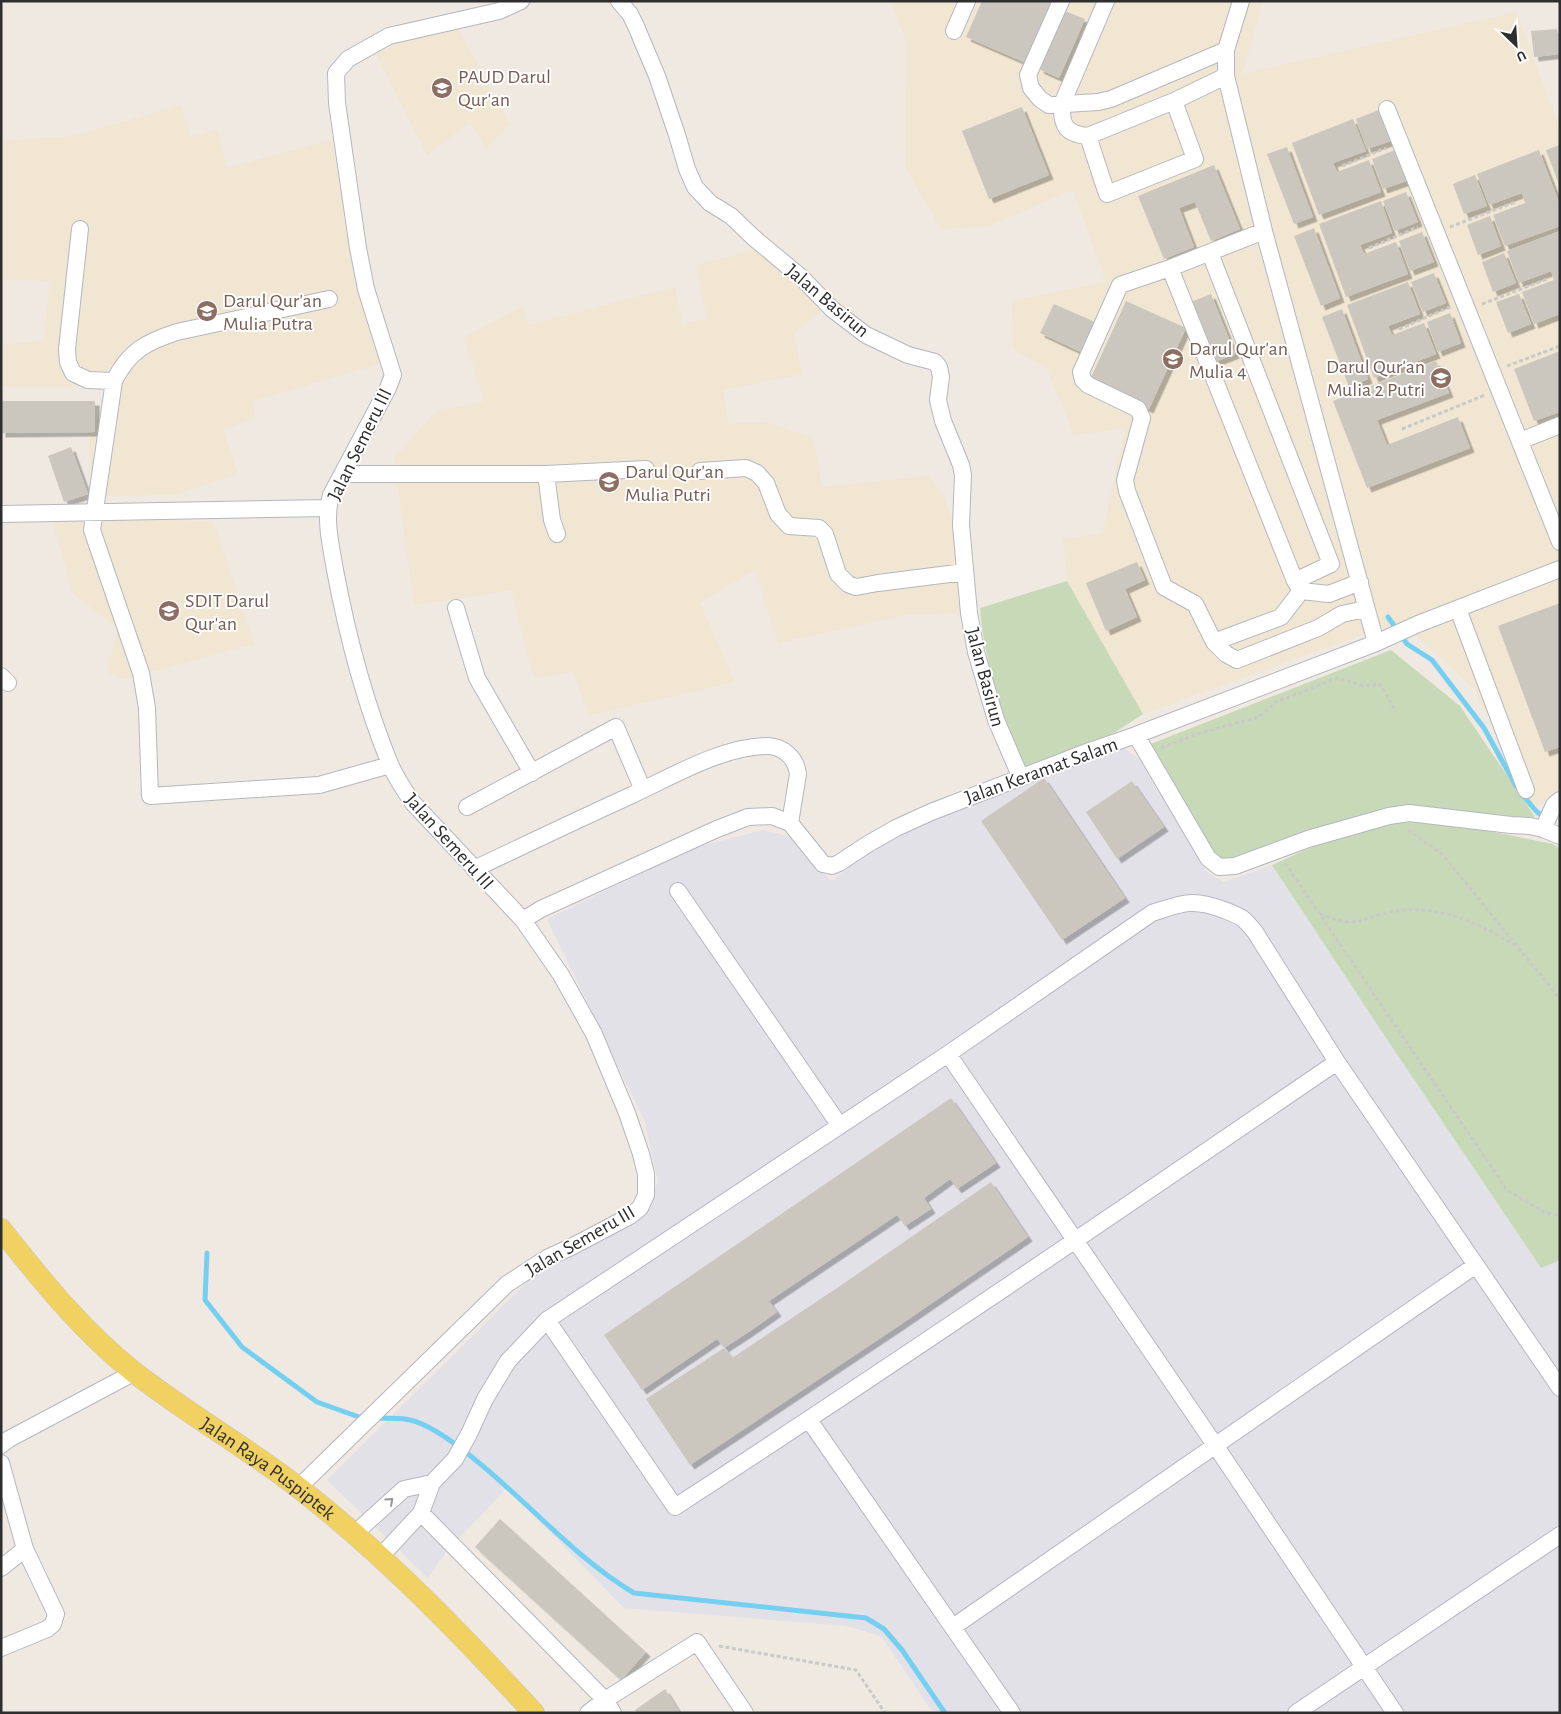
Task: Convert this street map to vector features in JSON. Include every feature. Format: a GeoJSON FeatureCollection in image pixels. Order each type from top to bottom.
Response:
{"type":"FeatureCollection","features":[{"type":"Feature","properties":{"kind":"main road","name":"Jalan Raya Puspiptek"},"geometry":{"type":"LineString","coordinates":[[1,1229],[32,1269],[78,1321],[135,1372],[298,1488],[381,1556],[460,1634],[534,1713]]}},
{"type":"Feature","properties":{"kind":"street","name":"Jalan Semeru III"},"geometry":{"type":"LineString","coordinates":[[298,1488],[507,1284],[547,1258],[630,1216],[640,1208],[646,1196],[646,1174],[627,1113],[594,1034],[561,975],[523,920],[412,803],[390,765],[350,642],[330,540],[328,508],[331,495],[388,388],[393,375],[366,289],[358,248],[337,103],[336,73],[348,59],[389,36],[499,11],[521,1]]}},
{"type":"Feature","properties":{"kind":"street","name":"Jalan Basirun"},"geometry":{"type":"LineString","coordinates":[[619,1],[630,14],[653,68],[678,135],[687,170],[695,187],[710,203],[731,216],[802,278],[832,309],[866,335],[908,356],[935,362],[939,367],[941,377],[938,400],[942,421],[961,465],[963,475],[961,524],[969,612],[976,652],[996,720],[1020,778]]}},
{"type":"Feature","properties":{"kind":"street"},"geometry":{"type":"LineString","coordinates":[[954,31],[967,1]]}},
{"type":"Feature","properties":{"kind":"street"},"geometry":{"type":"LineString","coordinates":[[1060,1],[1028,75],[1031,88],[1048,105],[1098,102],[1111,99],[1226,50]]}},
{"type":"Feature","properties":{"kind":"street"},"geometry":{"type":"LineString","coordinates":[[1106,1],[1062,104],[1061,115],[1066,127],[1075,135],[1088,136],[1174,101],[1226,76]]}},
{"type":"Feature","properties":{"kind":"street"},"geometry":{"type":"LineString","coordinates":[[1241,1],[1226,50],[1226,76],[1264,231],[1366,609],[1383,639]]}},
{"type":"Feature","properties":{"kind":"street"},"geometry":{"type":"LineString","coordinates":[[1088,136],[1106,194],[1195,159],[1174,101]]}},
{"type":"Feature","properties":{"kind":"street"},"geometry":{"type":"LineString","coordinates":[[1387,109],[1560,542]]}},
{"type":"Feature","properties":{"kind":"street"},"geometry":{"type":"LineString","coordinates":[[80,229],[67,349],[68,362],[73,373],[88,380],[114,381]]}},
{"type":"Feature","properties":{"kind":"street"},"geometry":{"type":"LineString","coordinates":[[1264,231],[1210,253],[1120,285],[1081,372],[1083,380],[1138,409],[1142,418],[1124,480],[1127,491],[1164,587],[1196,604],[1214,642],[1226,654],[1237,660],[1318,628],[1342,614],[1366,609]]}},
{"type":"Feature","properties":{"kind":"street"},"geometry":{"type":"LineString","coordinates":[[1210,253],[1331,564],[1298,586],[1281,617],[1214,642]]}},
{"type":"Feature","properties":{"kind":"street"},"geometry":{"type":"LineString","coordinates":[[1170,268],[1298,586]]}},
{"type":"Feature","properties":{"kind":"street"},"geometry":{"type":"LineString","coordinates":[[329,298],[177,332],[144,346],[130,356],[120,368],[114,381],[93,512],[92,530],[141,673],[147,708],[150,796],[319,785],[390,765]]}},
{"type":"Feature","properties":{"kind":"street"},"geometry":{"type":"LineString","coordinates":[[1520,441],[1560,425]]}},
{"type":"Feature","properties":{"kind":"street"},"geometry":{"type":"LineString","coordinates":[[700,471],[746,468],[756,473],[766,483],[778,514],[789,526],[818,528],[825,534],[838,574],[848,584],[856,587],[965,572]]}},
{"type":"Feature","properties":{"kind":"street"},"geometry":{"type":"LineString","coordinates":[[343,474],[546,474],[646,469]]}},
{"type":"Feature","properties":{"kind":"street"},"geometry":{"type":"LineString","coordinates":[[546,474],[552,520],[557,534]]}},
{"type":"Feature","properties":{"kind":"street"},"geometry":{"type":"LineString","coordinates":[[1,514],[328,508]]}},
{"type":"Feature","properties":{"kind":"street"},"geometry":{"type":"LineString","coordinates":[[1136,736],[1560,569]]}},
{"type":"Feature","properties":{"kind":"street"},"geometry":{"type":"LineString","coordinates":[[1298,586],[1329,594],[1360,582]]}},
{"type":"Feature","properties":{"kind":"street"},"geometry":{"type":"LineString","coordinates":[[456,608],[476,678],[532,773]]}},
{"type":"Feature","properties":{"kind":"street"},"geometry":{"type":"LineString","coordinates":[[1458,608],[1526,790]]}},
{"type":"Feature","properties":{"kind":"street"},"geometry":{"type":"LineString","coordinates":[[1281,617],[1288,621],[1291,628],[1290,639]]}},
{"type":"Feature","properties":{"kind":"street"},"geometry":{"type":"LineString","coordinates":[[468,807],[616,727],[643,790]]}},
{"type":"Feature","properties":{"kind":"street","name":"Jalan Keramat Salam"},"geometry":{"type":"LineString","coordinates":[[790,823],[823,864],[832,866],[839,864],[896,828],[930,812],[1087,752],[1136,736],[1208,858],[1219,867],[1235,866],[1317,836],[1389,816],[1409,813],[1530,826],[1550,816],[1560,836]]}},
{"type":"Feature","properties":{"kind":"street"},"geometry":{"type":"LineString","coordinates":[[474,868],[693,765],[734,752],[766,746],[788,753],[795,761],[798,774],[790,823],[772,816],[748,817],[733,822],[542,909],[523,920]]}},
{"type":"Feature","properties":{"kind":"street"},"geometry":{"type":"LineString","coordinates":[[678,891],[840,1126]]}},
{"type":"Feature","properties":{"kind":"street"},"geometry":{"type":"LineString","coordinates":[[381,1556],[421,1513],[432,1483],[455,1459],[485,1400],[508,1361],[547,1320],[948,1054],[1152,913],[1174,905],[1198,902],[1213,906],[1243,917],[1255,932],[1336,1062],[1560,1388]]}},
{"type":"Feature","properties":{"kind":"street"},"geometry":{"type":"LineString","coordinates":[[948,1054],[1395,1713]]}},
{"type":"Feature","properties":{"kind":"street"},"geometry":{"type":"LineString","coordinates":[[547,1320],[675,1507],[809,1420],[1075,1241],[1336,1062]]}},
{"type":"Feature","properties":{"kind":"street"},"geometry":{"type":"LineString","coordinates":[[953,1627],[1476,1265]]}},
{"type":"Feature","properties":{"kind":"street"},"geometry":{"type":"LineString","coordinates":[[1,1445],[135,1372]]}},
{"type":"Feature","properties":{"kind":"street"},"geometry":{"type":"LineString","coordinates":[[809,1420],[1012,1713]]}},
{"type":"Feature","properties":{"kind":"street"},"geometry":{"type":"LineString","coordinates":[[1,1463],[25,1549],[55,1610],[55,1620],[47,1629],[1,1648]]}},
{"type":"Feature","properties":{"kind":"street"},"geometry":{"type":"LineString","coordinates":[[354,1534],[404,1489],[432,1483]]}},
{"type":"Feature","properties":{"kind":"street"},"geometry":{"type":"LineString","coordinates":[[421,1513],[609,1706]]}},
{"type":"Feature","properties":{"kind":"street"},"geometry":{"type":"LineString","coordinates":[[1296,1713],[1560,1535]]}},
{"type":"Feature","properties":{"kind":"street"},"geometry":{"type":"LineString","coordinates":[[1,1568],[25,1549]]}},
{"type":"Feature","properties":{"kind":"street"},"geometry":{"type":"LineString","coordinates":[[588,1713],[609,1706],[697,1642],[745,1713]]}},
{"type":"Feature","properties":{"kind":"path"},"geometry":{"type":"LineString","coordinates":[[1342,166],[1401,142]]}},
{"type":"Feature","properties":{"kind":"path"},"geometry":{"type":"LineString","coordinates":[[1369,248],[1515,202]]}},
{"type":"Feature","properties":{"kind":"path"},"geometry":{"type":"LineString","coordinates":[[1398,329],[1547,279]]}},
{"type":"Feature","properties":{"kind":"path"},"geometry":{"type":"LineString","coordinates":[[1492,371],[1560,346]]}},
{"type":"Feature","properties":{"kind":"path"},"geometry":{"type":"LineString","coordinates":[[1402,429],[1499,390]]}},
{"type":"Feature","properties":{"kind":"path"},"geometry":{"type":"LineString","coordinates":[[1147,754],[1197,734],[1259,717],[1276,702],[1338,678],[1363,686],[1380,684],[1396,712]]}},
{"type":"Feature","properties":{"kind":"path"},"geometry":{"type":"LineString","coordinates":[[1405,828],[1443,854],[1560,999]]}},
{"type":"Feature","properties":{"kind":"path"},"geometry":{"type":"LineString","coordinates":[[1276,850],[1507,1190],[1545,1213],[1560,1215]]}},
{"type":"Feature","properties":{"kind":"path"},"geometry":{"type":"LineString","coordinates":[[1320,914],[1343,922],[1357,922],[1390,912],[1420,909],[1464,919],[1490,930],[1520,948]]}},
{"type":"Feature","properties":{"kind":"path"},"geometry":{"type":"LineString","coordinates":[[697,1642],[856,1670],[885,1713]]}},
{"type":"Feature","properties":{"kind":"shaded area"},"geometry":{"type":"Polygon","coordinates":[[[891,1],[1263,1],[1242,74],[1517,12],[1560,130],[1560,792],[1537,806],[1525,797],[1475,690],[1415,634],[1387,626],[1143,714],[1067,581],[1063,539],[1103,533],[1125,428],[1074,435],[1047,369],[1013,349],[1012,301],[1106,282],[1073,190],[989,226],[941,229],[905,167],[906,42],[891,1]]]}},
{"type":"Feature","properties":{"kind":"shaded area","name":"PAUD Darul Qur'an"},"geometry":{"type":"Polygon","coordinates":[[[458,28],[510,124],[486,149],[470,123],[427,155],[376,54],[408,39],[458,28]]]}},
{"type":"Feature","properties":{"kind":"shaded area","name":"Darul Qur'an Mulia Putra"},"geometry":{"type":"Polygon","coordinates":[[[181,105],[190,137],[218,129],[226,168],[332,140],[359,278],[383,363],[254,401],[255,418],[223,429],[238,474],[174,495],[92,496],[89,439],[106,386],[1,387],[1,345],[44,341],[50,281],[1,279],[1,141],[74,136],[181,105]]]}},
{"type":"Feature","properties":{"kind":"shaded area","name":"Darul Qur'an Mulia Putri"},"geometry":{"type":"Polygon","coordinates":[[[754,250],[823,309],[794,334],[802,374],[723,390],[729,424],[765,422],[813,438],[822,487],[929,476],[943,494],[954,526],[964,613],[905,615],[778,643],[755,570],[700,603],[735,682],[589,715],[573,671],[534,678],[511,590],[414,605],[394,459],[435,412],[484,401],[464,337],[523,306],[529,325],[675,287],[682,324],[707,318],[696,265],[754,250]]]}},
{"type":"Feature","properties":{"kind":"shaded area","name":"SDIT Darul Qur'an"},"geometry":{"type":"Polygon","coordinates":[[[52,519],[213,521],[254,644],[125,679],[107,672],[118,629],[73,593],[52,519]]]}},
{"type":"Feature","properties":{"kind":"shaded area"},"geometry":{"type":"Polygon","coordinates":[[[1122,746],[1140,760],[1206,872],[1224,882],[1272,865],[1541,1268],[1560,1260],[1560,1713],[933,1713],[881,1636],[846,1626],[624,1608],[507,1488],[446,1552],[428,1578],[327,1480],[537,1272],[640,1212],[658,1182],[645,1122],[547,919],[697,847],[763,830],[791,837],[831,881],[902,827],[1122,746]]]}},
{"type":"Feature","properties":{"kind":"green space"},"geometry":{"type":"Polygon","coordinates":[[[1067,581],[1143,714],[1114,733],[1022,768],[990,669],[980,608],[1067,581]]]}},
{"type":"Feature","properties":{"kind":"green space"},"geometry":{"type":"Polygon","coordinates":[[[1391,650],[1460,706],[1535,817],[1519,818],[1440,808],[1400,807],[1302,832],[1234,860],[1218,858],[1148,745],[1391,650]]]}},
{"type":"Feature","properties":{"kind":"green space"},"geometry":{"type":"Polygon","coordinates":[[[1397,822],[1449,823],[1553,844],[1560,849],[1560,1260],[1541,1268],[1272,865],[1312,847],[1397,822]]]}},
{"type":"Feature","properties":{"kind":"building"},"geometry":{"type":"Polygon","coordinates":[[[982,1],[1053,1],[1026,63],[966,37],[982,1]]]}},
{"type":"Feature","properties":{"kind":"building"},"geometry":{"type":"Polygon","coordinates":[[[1065,11],[1085,19],[1059,78],[1039,69],[1065,11]]]}},
{"type":"Feature","properties":{"kind":"building"},"geometry":{"type":"Polygon","coordinates":[[[1557,29],[1558,33],[1560,33],[1560,54],[1534,57],[1531,31],[1557,29]]]}},
{"type":"Feature","properties":{"kind":"building"},"geometry":{"type":"Polygon","coordinates":[[[1022,107],[1049,175],[989,199],[962,131],[1022,107]]]}},
{"type":"Feature","properties":{"kind":"building"},"geometry":{"type":"Polygon","coordinates":[[[1379,110],[1391,141],[1367,149],[1356,119],[1379,110]]]}},
{"type":"Feature","properties":{"kind":"building"},"geometry":{"type":"Polygon","coordinates":[[[1353,119],[1366,151],[1333,163],[1337,172],[1369,160],[1381,192],[1319,215],[1292,143],[1353,119]]]}},
{"type":"Feature","properties":{"kind":"building"},"geometry":{"type":"Polygon","coordinates":[[[1560,145],[1560,187],[1546,150],[1560,145]]]}},
{"type":"Feature","properties":{"kind":"building"},"geometry":{"type":"Polygon","coordinates":[[[1287,147],[1313,217],[1294,224],[1267,154],[1287,147]]]}},
{"type":"Feature","properties":{"kind":"building"},"geometry":{"type":"Polygon","coordinates":[[[1395,150],[1406,181],[1383,189],[1372,159],[1395,150]]]}},
{"type":"Feature","properties":{"kind":"building"},"geometry":{"type":"Polygon","coordinates":[[[1539,150],[1560,205],[1560,226],[1505,246],[1493,215],[1525,203],[1522,193],[1489,205],[1477,174],[1539,150]]]}},
{"type":"Feature","properties":{"kind":"building"},"geometry":{"type":"Polygon","coordinates":[[[1214,165],[1240,229],[1211,241],[1195,202],[1179,208],[1194,247],[1164,259],[1138,196],[1214,165]]]}},
{"type":"Feature","properties":{"kind":"building"},"geometry":{"type":"Polygon","coordinates":[[[1475,175],[1487,206],[1464,214],[1453,184],[1475,175]]]}},
{"type":"Feature","properties":{"kind":"building"},"geometry":{"type":"Polygon","coordinates":[[[1406,192],[1418,222],[1395,231],[1383,201],[1406,192]]]}},
{"type":"Feature","properties":{"kind":"building"},"geometry":{"type":"Polygon","coordinates":[[[1381,201],[1392,233],[1360,245],[1364,254],[1396,242],[1408,274],[1346,297],[1319,224],[1381,201]]]}},
{"type":"Feature","properties":{"kind":"building"},"geometry":{"type":"Polygon","coordinates":[[[1490,216],[1501,246],[1478,255],[1467,225],[1490,216]]]}},
{"type":"Feature","properties":{"kind":"building"},"geometry":{"type":"Polygon","coordinates":[[[1314,228],[1340,298],[1321,306],[1294,236],[1314,228]]]}},
{"type":"Feature","properties":{"kind":"building"},"geometry":{"type":"Polygon","coordinates":[[[1560,231],[1560,314],[1534,324],[1522,292],[1554,280],[1551,271],[1519,283],[1507,251],[1560,231]]]}},
{"type":"Feature","properties":{"kind":"building"},"geometry":{"type":"Polygon","coordinates":[[[1422,232],[1434,262],[1410,271],[1399,241],[1422,232]]]}},
{"type":"Feature","properties":{"kind":"building"},"geometry":{"type":"Polygon","coordinates":[[[1504,253],[1516,283],[1493,292],[1482,262],[1504,253]]]}},
{"type":"Feature","properties":{"kind":"building"},"geometry":{"type":"Polygon","coordinates":[[[1434,273],[1446,303],[1423,312],[1411,282],[1434,273]]]}},
{"type":"Feature","properties":{"kind":"building"},"geometry":{"type":"Polygon","coordinates":[[[1408,282],[1420,314],[1388,326],[1392,335],[1424,323],[1436,354],[1374,378],[1347,305],[1408,282]]]}},
{"type":"Feature","properties":{"kind":"building"},"geometry":{"type":"Polygon","coordinates":[[[1211,294],[1235,354],[1215,362],[1191,302],[1211,294]]]}},
{"type":"Feature","properties":{"kind":"building"},"geometry":{"type":"Polygon","coordinates":[[[1519,294],[1531,324],[1508,333],[1496,302],[1519,294]]]}},
{"type":"Feature","properties":{"kind":"building"},"geometry":{"type":"Polygon","coordinates":[[[1126,301],[1186,328],[1149,409],[1089,382],[1126,301]]]}},
{"type":"Feature","properties":{"kind":"building"},"geometry":{"type":"Polygon","coordinates":[[[1054,304],[1095,322],[1081,352],[1040,333],[1054,304]]]}},
{"type":"Feature","properties":{"kind":"building"},"geometry":{"type":"Polygon","coordinates":[[[1342,309],[1368,379],[1349,387],[1322,317],[1342,309]]]}},
{"type":"Feature","properties":{"kind":"building"},"geometry":{"type":"Polygon","coordinates":[[[1450,313],[1461,343],[1438,352],[1427,322],[1450,313]]]}},
{"type":"Feature","properties":{"kind":"building"},"geometry":{"type":"Polygon","coordinates":[[[1560,351],[1560,412],[1534,421],[1514,369],[1560,351]]]}},
{"type":"Feature","properties":{"kind":"building"},"geometry":{"type":"Polygon","coordinates":[[[1436,361],[1449,393],[1377,420],[1387,445],[1458,417],[1470,448],[1367,488],[1333,401],[1436,361]]]}},
{"type":"Feature","properties":{"kind":"building"},"geometry":{"type":"Polygon","coordinates":[[[1,401],[95,401],[95,432],[1,433],[1,401]]]}},
{"type":"Feature","properties":{"kind":"building"},"geometry":{"type":"Polygon","coordinates":[[[71,447],[88,494],[64,502],[48,456],[71,447]]]}},
{"type":"Feature","properties":{"kind":"building"},"geometry":{"type":"Polygon","coordinates":[[[1137,562],[1145,580],[1125,589],[1137,617],[1106,631],[1086,583],[1137,562]]]}},
{"type":"Feature","properties":{"kind":"building"},"geometry":{"type":"Polygon","coordinates":[[[1560,603],[1560,747],[1545,752],[1498,626],[1560,603]]]}},
{"type":"Feature","properties":{"kind":"building"},"geometry":{"type":"Polygon","coordinates":[[[1044,778],[1125,898],[1062,940],[981,821],[1044,778]]]}},
{"type":"Feature","properties":{"kind":"building"},"geometry":{"type":"Polygon","coordinates":[[[1132,781],[1164,827],[1117,859],[1086,812],[1132,781]]]}},
{"type":"Feature","properties":{"kind":"building"},"geometry":{"type":"Polygon","coordinates":[[[951,1098],[996,1163],[957,1189],[950,1179],[924,1198],[931,1209],[905,1226],[897,1215],[769,1301],[777,1312],[750,1331],[724,1348],[717,1339],[642,1390],[604,1335],[951,1098]]]}},
{"type":"Feature","properties":{"kind":"building"},"geometry":{"type":"Polygon","coordinates":[[[991,1182],[1028,1237],[690,1465],[646,1399],[724,1348],[732,1358],[991,1182]]]}},
{"type":"Feature","properties":{"kind":"building"},"geometry":{"type":"Polygon","coordinates":[[[500,1519],[646,1652],[621,1680],[475,1547],[500,1519]]]}},
{"type":"Feature","properties":{"kind":"building"},"geometry":{"type":"Polygon","coordinates":[[[665,1689],[680,1713],[637,1713],[635,1710],[665,1689]]]}},
{"type":"Feature","properties":{"kind":"waterway"},"geometry":{"type":"LineString","coordinates":[[1388,617],[1407,644],[1432,660],[1484,728],[1516,786]]}},
{"type":"Feature","properties":{"kind":"waterway"},"geometry":{"type":"LineString","coordinates":[[1521,793],[1536,811],[1546,819]]}},
{"type":"Feature","properties":{"kind":"waterway"},"geometry":{"type":"LineString","coordinates":[[207,1253],[205,1300],[242,1347],[317,1402],[359,1417],[364,1417]]}},
{"type":"Feature","properties":{"kind":"waterway"},"geometry":{"type":"LineString","coordinates":[[375,1418],[417,1422],[433,1429],[448,1439],[489,1471],[590,1562],[634,1593],[866,1618],[884,1629],[902,1650],[945,1713]]}},
{"type":"Feature","properties":{"kind":"place","name":"PAUD Darul Qur'an"},"geometry":{"type":"Point","coordinates":[442,88]}},
{"type":"Feature","properties":{"kind":"place","name":"Darul Qur'an Mulia Putra"},"geometry":{"type":"Point","coordinates":[207,311]}},
{"type":"Feature","properties":{"kind":"place","name":"Darul Qur'an Mulia 4"},"geometry":{"type":"Point","coordinates":[1173,359]}},
{"type":"Feature","properties":{"kind":"place","name":"Darul Qur'an Mulia 2 Putri"},"geometry":{"type":"Point","coordinates":[1441,378]}},
{"type":"Feature","properties":{"kind":"place","name":"Darul Qur'an Mulia Putri"},"geometry":{"type":"Point","coordinates":[609,482]}},
{"type":"Feature","properties":{"kind":"place","name":"SDIT Darul Qur'an"},"geometry":{"type":"Point","coordinates":[169,611]}}]}
